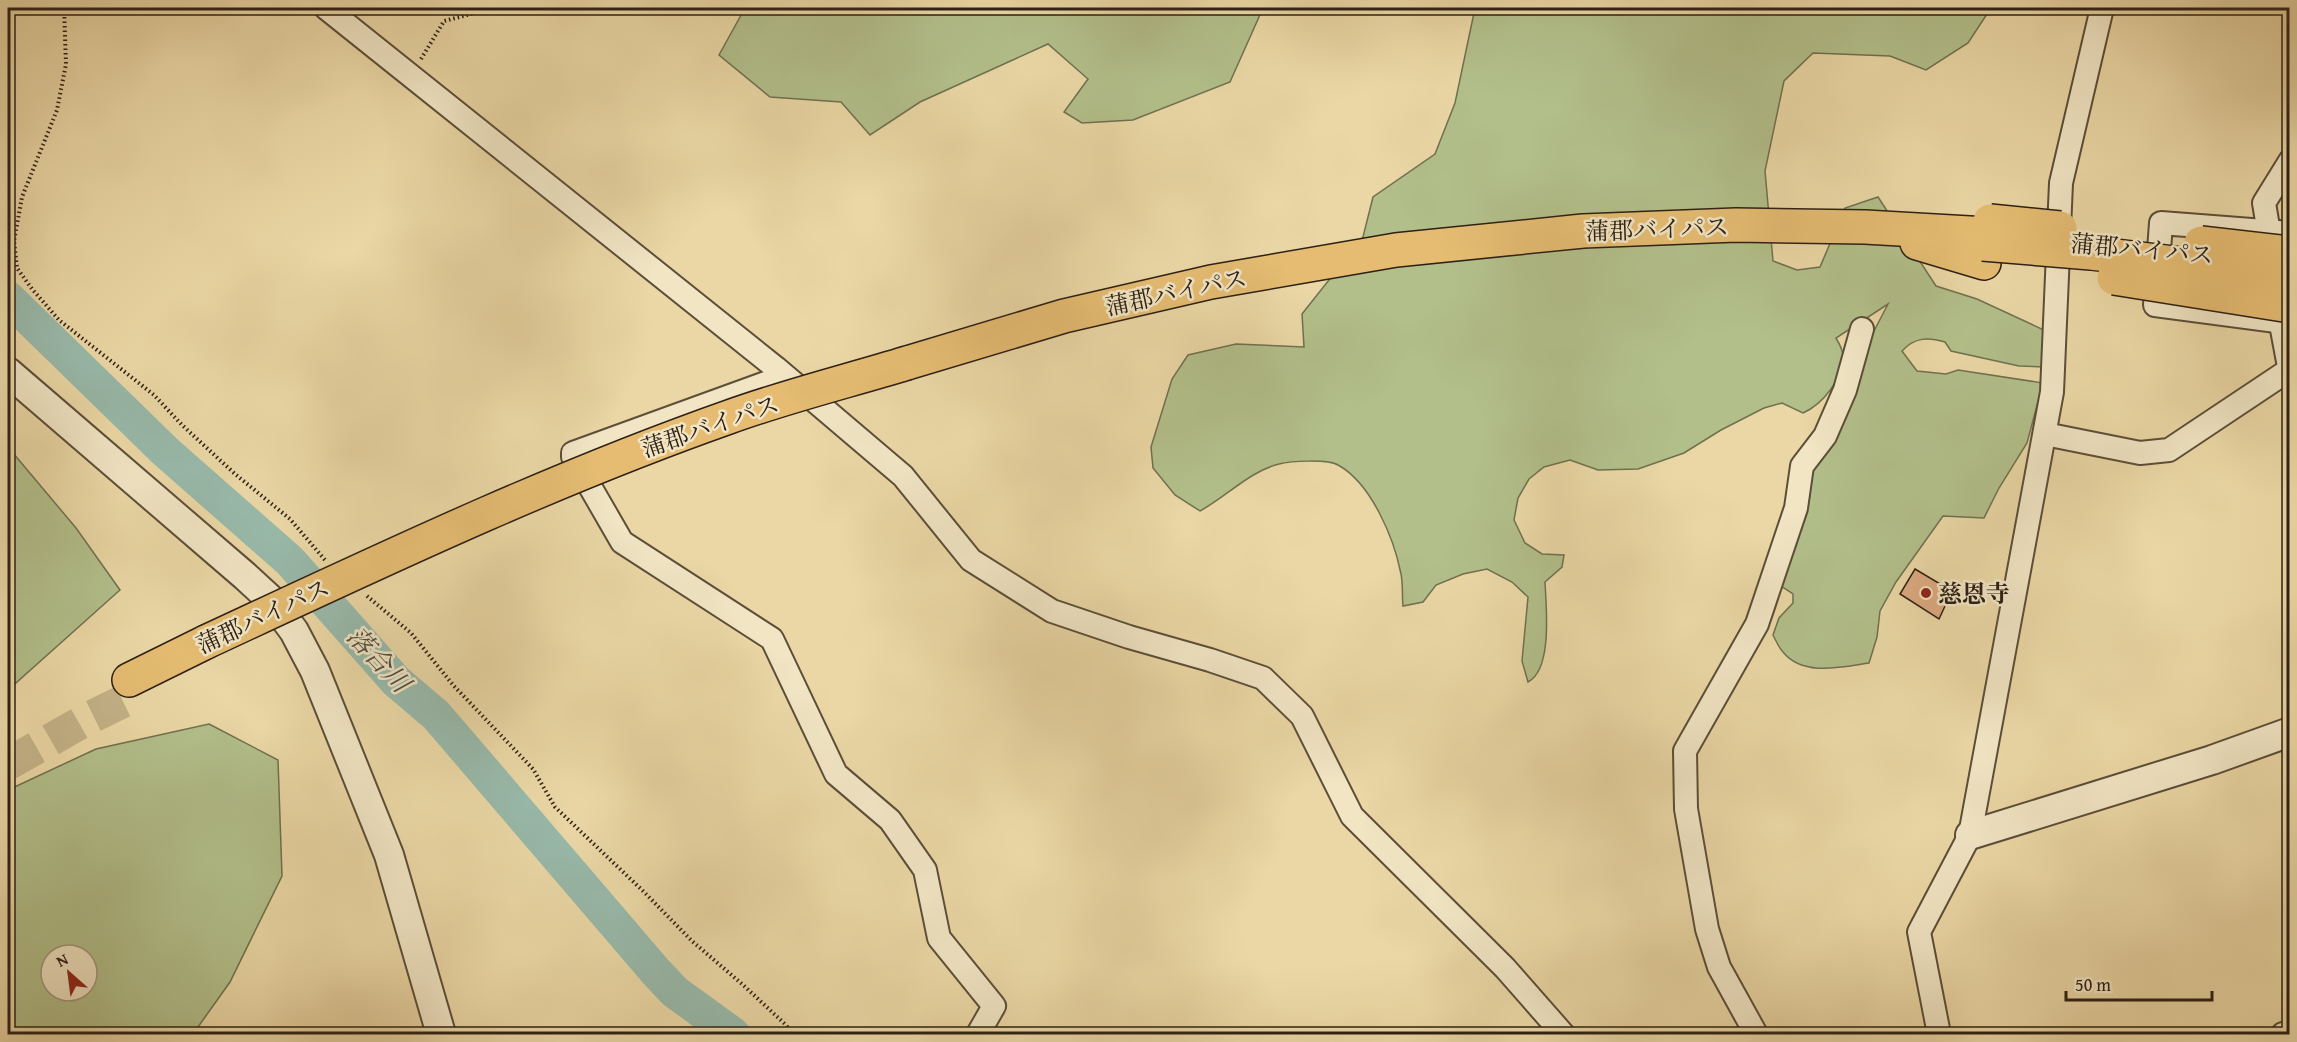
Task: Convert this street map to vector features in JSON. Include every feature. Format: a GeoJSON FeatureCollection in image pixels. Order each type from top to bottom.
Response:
{"type":"FeatureCollection","features":[{"type":"Feature","properties":{"kind":"highway","name":"蒲郡バイパス"},"geometry":{"type":"LineString","coordinates":[[909,368],[1064,316],[1211,282],[1396,250],[1583,231],[1736,225],[1865,227],[2289,277]]}},
{"type":"Feature","properties":{"kind":"highway"},"geometry":{"type":"LineString","coordinates":[[1986,241],[2283,238]]}},
{"type":"Feature","properties":{"kind":"highway"},"geometry":{"type":"LineString","coordinates":[[1986,241],[2089,274],[2286,317]]}},
{"type":"Feature","properties":{"kind":"highway","name":"蒲郡バイパス"},"geometry":{"type":"LineString","coordinates":[[133,688],[414,545],[608,463],[730,416],[1057,331],[1213,296],[1402,264],[1589,244],[1986,241],[2289,264]]}},
{"type":"Feature","properties":{"kind":"street"},"geometry":{"type":"LineString","coordinates":[[326,8],[785,376],[903,476],[971,560],[1052,611],[1263,678],[1302,716],[1352,816],[1506,968],[1563,1035]]}},
{"type":"Feature","properties":{"kind":"street"},"geometry":{"type":"LineString","coordinates":[[1939,1035],[1919,932],[1970,835],[2052,392],[2061,183],[2102,8]]}},
{"type":"Feature","properties":{"kind":"street"},"geometry":{"type":"LineString","coordinates":[[2045,434],[2140,453],[2169,450],[2289,371],[2283,238],[2264,203],[2289,161]]}},
{"type":"Feature","properties":{"kind":"street"},"geometry":{"type":"LineString","coordinates":[[2283,238],[2161,223],[2155,305],[2286,317]]}},
{"type":"Feature","properties":{"kind":"street"},"geometry":{"type":"LineString","coordinates":[[1756,1035],[1719,968],[1707,929],[1686,809],[1684,751],[1757,624],[1796,508],[1802,466],[1825,436],[1829,427],[1845,390],[1862,329]]}},
{"type":"Feature","properties":{"kind":"street"},"geometry":{"type":"LineString","coordinates":[[8,372],[245,576],[270,599],[294,631],[315,671],[389,855],[441,1035]]}},
{"type":"Feature","properties":{"kind":"street"},"geometry":{"type":"LineString","coordinates":[[785,376],[573,453],[573,458],[622,542],[772,639],[836,774],[890,820],[925,870],[939,938],[994,1006],[978,1035]]}},
{"type":"Feature","properties":{"kind":"street"},"geometry":{"type":"LineString","coordinates":[[1970,835],[2212,760],[2289,732]]}},
{"type":"Feature","properties":{"kind":"street"},"geometry":{"type":"LineString","coordinates":[[2283,1035],[2289,1032]]}},
{"type":"Feature","properties":{"kind":"path"},"geometry":{"type":"LineString","coordinates":[[64,8],[66,64],[57,110],[22,197],[14,241],[17,268],[59,320],[154,395],[182,425],[235,474],[290,519],[318,554],[327,561]]}},
{"type":"Feature","properties":{"kind":"path"},"geometry":{"type":"LineString","coordinates":[[411,76],[444,21],[494,8]]}},
{"type":"Feature","properties":{"kind":"path"},"geometry":{"type":"LineString","coordinates":[[360,590],[411,633],[454,686],[533,769],[555,807],[643,891],[692,942],[779,1018],[792,1035]]}},
{"type":"Feature","properties":{"kind":"green space"},"geometry":{"type":"Polygon","coordinates":[[[745,8],[1263,8],[1230,82],[1133,120],[1082,123],[1064,112],[1088,79],[1048,44],[920,102],[870,135],[841,102],[770,97],[719,55],[745,8]]]}},
{"type":"Feature","properties":{"kind":"green space"},"geometry":{"type":"Polygon","coordinates":[[[1475,8],[1991,8],[1968,43],[1926,70],[1890,56],[1813,53],[1784,81],[1765,171],[1773,261],[1797,270],[1820,267],[1845,208],[1878,197],[1936,286],[1977,299],[2046,331],[2045,367],[2019,366],[1951,351],[1945,342],[1933,339],[1922,339],[1902,351],[1917,371],[1946,374],[1958,370],[2043,383],[2027,443],[1999,488],[1984,518],[1943,516],[1896,582],[1880,611],[1877,637],[1869,663],[1823,668],[1801,665],[1791,660],[1783,652],[1773,635],[1779,618],[1793,603],[1793,594],[1778,584],[1810,496],[1810,472],[1888,304],[1836,338],[1843,354],[1840,373],[1831,390],[1818,404],[1803,413],[1782,403],[1764,408],[1721,430],[1684,453],[1638,469],[1598,470],[1570,460],[1544,467],[1529,479],[1518,498],[1514,520],[1525,543],[1542,554],[1564,555],[1562,567],[1545,582],[1547,621],[1545,651],[1536,675],[1528,682],[1522,661],[1528,597],[1512,582],[1487,569],[1463,574],[1436,585],[1423,602],[1403,606],[1401,574],[1387,528],[1371,498],[1361,485],[1350,473],[1338,465],[1318,461],[1300,461],[1268,467],[1200,511],[1175,495],[1153,468],[1151,447],[1172,379],[1188,355],[1236,344],[1304,347],[1302,314],[1363,237],[1373,197],[1435,154],[1455,103],[1475,8]]]}},
{"type":"Feature","properties":{"kind":"green space"},"geometry":{"type":"Polygon","coordinates":[[[8,447],[76,528],[120,590],[8,690],[8,447]]]}},
{"type":"Feature","properties":{"kind":"green space"},"geometry":{"type":"Polygon","coordinates":[[[209,724],[278,760],[282,876],[230,982],[193,1034],[8,1034],[8,790],[96,749],[209,724]]]}},
{"type":"Feature","properties":{"kind":"building","name":"慈恩寺"},"geometry":{"type":"Polygon","coordinates":[[[1915,569],[1952,591],[1939,619],[1900,594],[1915,569]]]}},
{"type":"Feature","properties":{"kind":"waterway","name":"落合川"},"geometry":{"type":"LineString","coordinates":[[8,298],[165,451],[290,561],[396,681],[436,715],[657,973],[675,992],[733,1034]]}},
{"type":"Feature","properties":{"kind":"tunnel"},"geometry":{"type":"LineString","coordinates":[[8,764],[89,718],[136,695]]}},
{"type":"Feature","properties":{"kind":"place","name":"慈恩寺"},"geometry":{"type":"Point","coordinates":[1926,593]}}]}
